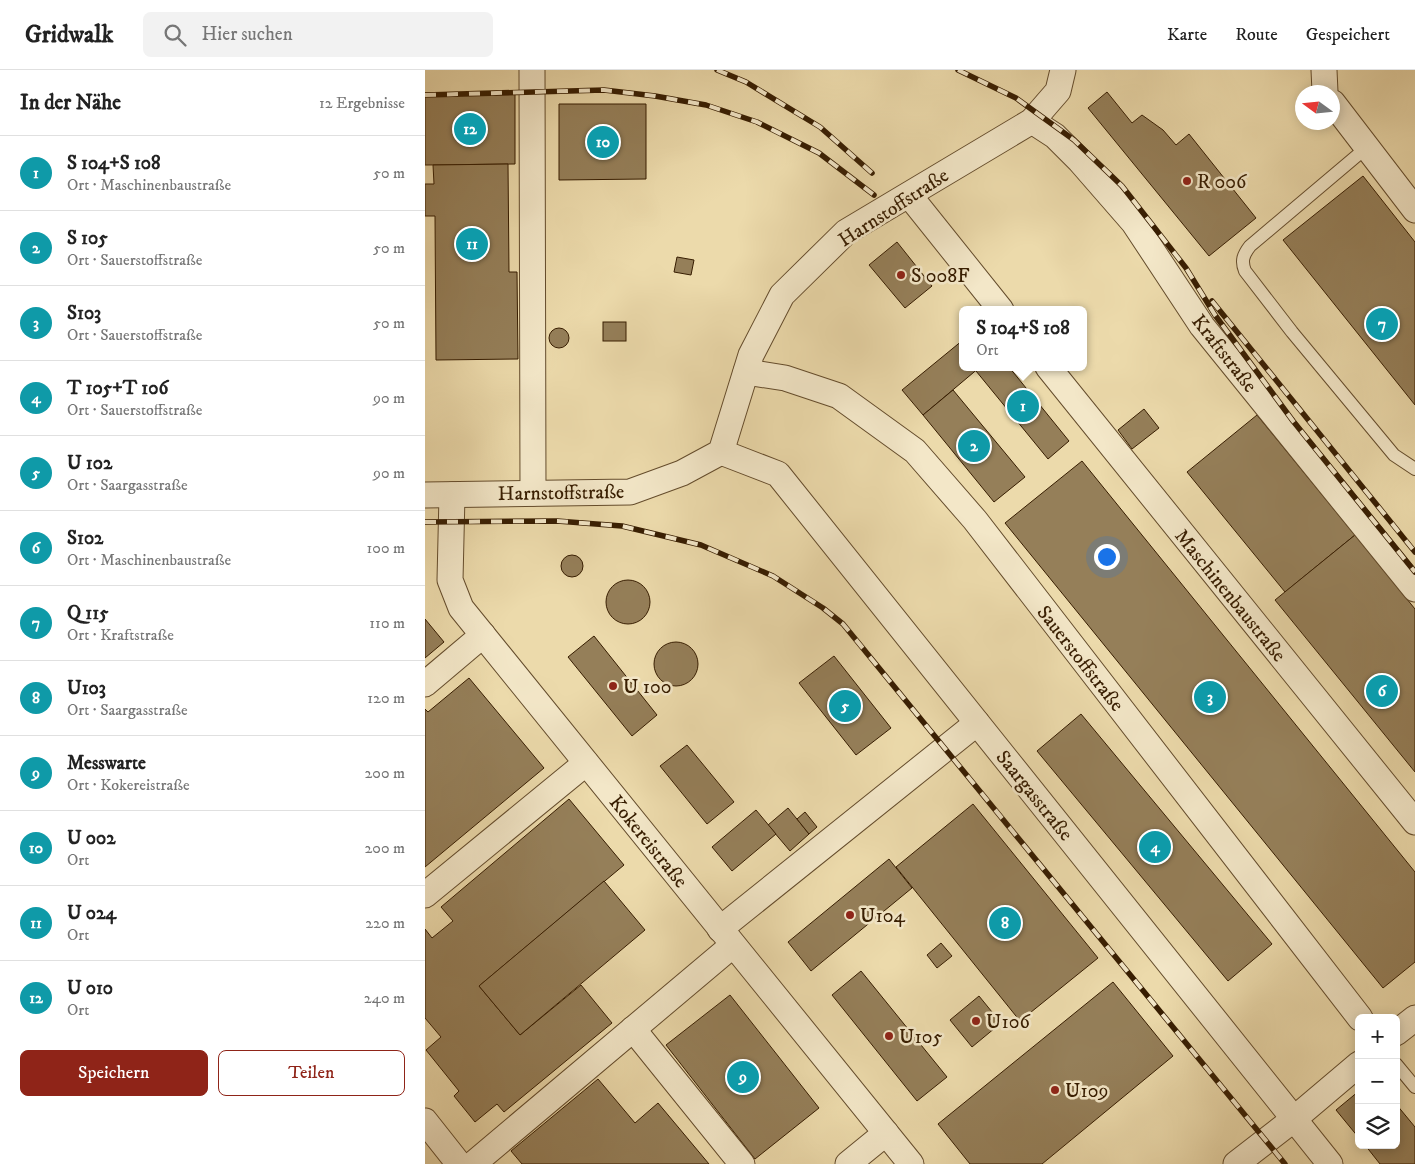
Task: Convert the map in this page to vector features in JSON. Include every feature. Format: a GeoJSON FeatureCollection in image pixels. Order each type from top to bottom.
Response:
{"type":"FeatureCollection","features":[{"type":"Feature","properties":{"kind":"street"},"geometry":{"type":"LineString","coordinates":[[532,70],[533,493]]}},
{"type":"Feature","properties":{"kind":"street","name":"Harnstoffstraße"},"geometry":{"type":"LineString","coordinates":[[425,495],[631,492],[682,472],[721,452],[751,355],[783,295],[846,232],[1032,122],[1058,91],[1063,70]]}},
{"type":"Feature","properties":{"kind":"street"},"geometry":{"type":"LineString","coordinates":[[1324,70],[1325,85]]}},
{"type":"Feature","properties":{"kind":"street"},"geometry":{"type":"LineString","coordinates":[[1340,113],[1415,210]]}},
{"type":"Feature","properties":{"kind":"street","name":"Kraftstraße"},"geometry":{"type":"LineString","coordinates":[[1032,122],[1055,136],[1135,223],[1202,326],[1415,590]]}},
{"type":"Feature","properties":{"kind":"street"},"geometry":{"type":"LineString","coordinates":[[909,195],[998,306]]}},
{"type":"Feature","properties":{"kind":"street","name":"Maschinenbaustraße"},"geometry":{"type":"LineString","coordinates":[[1051,371],[1415,822]]}},
{"type":"Feature","properties":{"kind":"street","name":"Sauerstoffstraße"},"geometry":{"type":"LineString","coordinates":[[746,372],[785,378],[839,396],[915,451],[975,520],[1357,1014]]}},
{"type":"Feature","properties":{"kind":"street","name":"Saargasstraße"},"geometry":{"type":"LineString","coordinates":[[721,452],[778,474],[1330,1164]]}},
{"type":"Feature","properties":{"kind":"street","name":"Kokereistraße"},"geometry":{"type":"LineString","coordinates":[[452,494],[450,580],[461,608],[911,1164]]}},
{"type":"Feature","properties":{"kind":"street"},"geometry":{"type":"LineString","coordinates":[[425,684],[483,635]]}},
{"type":"Feature","properties":{"kind":"street"},"geometry":{"type":"LineString","coordinates":[[473,1164],[633,1029],[727,937],[977,724]]}},
{"type":"Feature","properties":{"kind":"street"},"geometry":{"type":"LineString","coordinates":[[425,895],[586,764]]}},
{"type":"Feature","properties":{"kind":"street"},"geometry":{"type":"LineString","coordinates":[[1400,1029],[1415,1018]]}},
{"type":"Feature","properties":{"kind":"street"},"geometry":{"type":"LineString","coordinates":[[633,1029],[742,1164]]}},
{"type":"Feature","properties":{"kind":"street"},"geometry":{"type":"LineString","coordinates":[[1236,1164],[1294,1119],[1355,1067]]}},
{"type":"Feature","properties":{"kind":"street"},"geometry":{"type":"LineString","coordinates":[[429,1133],[459,1164]]}},
{"type":"Feature","properties":{"kind":"street"},"geometry":{"type":"LineString","coordinates":[[848,1164],[886,1133]]}},
{"type":"Feature","properties":{"kind":"lane"},"geometry":{"type":"LineString","coordinates":[[1366,148],[1250,246],[1244,254],[1242,264],[1245,271],[1292,332],[1394,455],[1415,469]]}},
{"type":"Feature","properties":{"kind":"lane"},"geometry":{"type":"LineString","coordinates":[[1400,1069],[1415,1088]]}},
{"type":"Feature","properties":{"kind":"building"},"geometry":{"type":"Polygon","coordinates":[[[515,92],[515,164],[425,165],[425,93],[515,92]]]}},
{"type":"Feature","properties":{"kind":"building","name":"R 006"},"geometry":{"type":"Polygon","coordinates":[[[1107,92],[1132,123],[1142,115],[1163,130],[1176,145],[1189,134],[1256,218],[1209,256],[1088,108],[1107,92]]]}},
{"type":"Feature","properties":{"kind":"building"},"geometry":{"type":"Polygon","coordinates":[[[559,104],[646,104],[646,179],[559,180],[559,104]]]}},
{"type":"Feature","properties":{"kind":"building"},"geometry":{"type":"Polygon","coordinates":[[[508,164],[509,272],[517,272],[518,359],[436,360],[435,216],[425,216],[425,184],[434,184],[433,165],[508,164]]]}},
{"type":"Feature","properties":{"kind":"building"},"geometry":{"type":"Polygon","coordinates":[[[1363,176],[1415,242],[1415,405],[1283,240],[1363,176]]]}},
{"type":"Feature","properties":{"kind":"building","name":"S 008F"},"geometry":{"type":"Polygon","coordinates":[[[897,242],[932,286],[905,308],[869,265],[897,242]]]}},
{"type":"Feature","properties":{"kind":"building"},"geometry":{"type":"Polygon","coordinates":[[[677,257],[694,260],[691,275],[674,272],[677,257]]]}},
{"type":"Feature","properties":{"kind":"building"},"geometry":{"type":"Polygon","coordinates":[[[603,322],[626,322],[626,341],[603,341],[603,322]]]}},
{"type":"Feature","properties":{"kind":"building"},"geometry":{"type":"Polygon","coordinates":[[[555,328],[563,328],[569,334],[569,342],[563,348],[555,348],[549,342],[549,334],[555,328]]]}},
{"type":"Feature","properties":{"kind":"building"},"geometry":{"type":"Polygon","coordinates":[[[959,343],[959,371],[975,371],[923,415],[902,390],[959,343]]]}},
{"type":"Feature","properties":{"kind":"building"},"geometry":{"type":"Polygon","coordinates":[[[976,371],[1012,371],[1069,441],[1048,459],[976,371]]]}},
{"type":"Feature","properties":{"kind":"building"},"geometry":{"type":"Polygon","coordinates":[[[953,390],[1025,477],[994,502],[923,415],[953,390]]]}},
{"type":"Feature","properties":{"kind":"building"},"geometry":{"type":"Polygon","coordinates":[[[1144,409],[1159,428],[1132,449],[1118,430],[1144,409]]]}},
{"type":"Feature","properties":{"kind":"building"},"geometry":{"type":"Polygon","coordinates":[[[1257,415],[1355,535],[1285,592],[1187,472],[1257,415]]]}},
{"type":"Feature","properties":{"kind":"building"},"geometry":{"type":"Polygon","coordinates":[[[1082,461],[1415,872],[1415,962],[1383,988],[1005,523],[1082,461]]]}},
{"type":"Feature","properties":{"kind":"building"},"geometry":{"type":"Polygon","coordinates":[[[1355,535],[1415,609],[1415,772],[1275,600],[1355,535]]]}},
{"type":"Feature","properties":{"kind":"building"},"geometry":{"type":"Polygon","coordinates":[[[572,555],[580,558],[583,566],[580,574],[572,577],[564,574],[561,566],[564,558],[572,555]]]}},
{"type":"Feature","properties":{"kind":"building"},"geometry":{"type":"Polygon","coordinates":[[[624,580],[632,580],[644,586],[650,602],[644,618],[632,624],[624,624],[612,618],[606,606],[606,598],[612,586],[624,580]]]}},
{"type":"Feature","properties":{"kind":"building"},"geometry":{"type":"Polygon","coordinates":[[[425,619],[444,642],[425,658],[425,619]]]}},
{"type":"Feature","properties":{"kind":"building","name":"U 100"},"geometry":{"type":"Polygon","coordinates":[[[594,636],[657,715],[632,736],[568,657],[594,636]]]}},
{"type":"Feature","properties":{"kind":"building"},"geometry":{"type":"Polygon","coordinates":[[[672,642],[680,642],[692,648],[698,664],[692,680],[680,686],[672,686],[660,680],[654,668],[654,660],[660,648],[672,642]]]}},
{"type":"Feature","properties":{"kind":"building"},"geometry":{"type":"Polygon","coordinates":[[[834,656],[891,728],[856,755],[799,683],[834,656]]]}},
{"type":"Feature","properties":{"kind":"building"},"geometry":{"type":"Polygon","coordinates":[[[469,678],[544,768],[425,867],[425,709],[428,712],[469,678]]]}},
{"type":"Feature","properties":{"kind":"building"},"geometry":{"type":"Polygon","coordinates":[[[1081,714],[1272,944],[1228,981],[1037,751],[1081,714]]]}},
{"type":"Feature","properties":{"kind":"building"},"geometry":{"type":"Polygon","coordinates":[[[687,745],[734,802],[707,824],[660,766],[687,745]]]}},
{"type":"Feature","properties":{"kind":"building"},"geometry":{"type":"Polygon","coordinates":[[[569,799],[624,865],[479,986],[520,1035],[581,985],[612,1023],[504,1112],[497,1104],[475,1122],[454,1096],[459,1091],[426,1050],[441,1037],[425,1018],[425,929],[432,938],[453,921],[441,907],[569,799]]]}},
{"type":"Feature","properties":{"kind":"building"},"geometry":{"type":"Polygon","coordinates":[[[973,804],[1098,958],[1020,1021],[896,867],[973,804]]]}},
{"type":"Feature","properties":{"kind":"building"},"geometry":{"type":"Polygon","coordinates":[[[788,808],[809,834],[790,851],[768,825],[788,808]]]}},
{"type":"Feature","properties":{"kind":"building"},"geometry":{"type":"Polygon","coordinates":[[[756,810],[776,834],[732,871],[712,847],[756,810]]]}},
{"type":"Feature","properties":{"kind":"building"},"geometry":{"type":"Polygon","coordinates":[[[805,812],[817,827],[809,834],[797,819],[805,812]]]}},
{"type":"Feature","properties":{"kind":"building","name":"U104"},"geometry":{"type":"Polygon","coordinates":[[[889,859],[912,888],[811,971],[788,942],[889,859]]]}},
{"type":"Feature","properties":{"kind":"building"},"geometry":{"type":"Polygon","coordinates":[[[604,881],[645,930],[520,1035],[479,986],[604,881]]]}},
{"type":"Feature","properties":{"kind":"building"},"geometry":{"type":"Polygon","coordinates":[[[941,943],[952,956],[937,968],[927,955],[941,943]]]}},
{"type":"Feature","properties":{"kind":"building","name":"U105"},"geometry":{"type":"Polygon","coordinates":[[[861,971],[947,1077],[917,1101],[832,995],[861,971]]]}},
{"type":"Feature","properties":{"kind":"building","name":"U109"},"geometry":{"type":"Polygon","coordinates":[[[1113,982],[1173,1056],[1042,1164],[970,1164],[938,1124],[1113,982]]]}},
{"type":"Feature","properties":{"kind":"building"},"geometry":{"type":"Polygon","coordinates":[[[730,995],[819,1108],[755,1159],[666,1045],[730,995]]]}},
{"type":"Feature","properties":{"kind":"building","name":"U106"},"geometry":{"type":"Polygon","coordinates":[[[979,996],[1001,1023],[972,1047],[950,1020],[979,996]]]}},
{"type":"Feature","properties":{"kind":"building"},"geometry":{"type":"Polygon","coordinates":[[[598,1079],[635,1123],[658,1103],[709,1164],[522,1164],[511,1151],[598,1079]]]}},
{"type":"Feature","properties":{"kind":"building"},"geometry":{"type":"Polygon","coordinates":[[[1355,1094],[1355,1133],[1336,1110],[1355,1094]]]}},
{"type":"Feature","properties":{"kind":"building"},"geometry":{"type":"Polygon","coordinates":[[[1400,1109],[1415,1127],[1415,1164],[1380,1164],[1368,1149],[1400,1149],[1400,1109]]]}},
{"type":"Feature","properties":{"kind":"railway"},"geometry":{"type":"LineString","coordinates":[[717,70],[746,82],[820,127],[872,173]]}},
{"type":"Feature","properties":{"kind":"railway"},"geometry":{"type":"LineString","coordinates":[[958,70],[1016,98],[1074,140],[1122,186],[1186,268],[1215,315],[1293,421],[1415,572]]}},
{"type":"Feature","properties":{"kind":"railway"},"geometry":{"type":"LineString","coordinates":[[425,95],[604,90],[706,105],[757,122],[819,153],[874,195]]}},
{"type":"Feature","properties":{"kind":"railway"},"geometry":{"type":"LineString","coordinates":[[1212,301],[1415,552]]}},
{"type":"Feature","properties":{"kind":"railway"},"geometry":{"type":"LineString","coordinates":[[425,522],[557,521],[622,526],[701,545],[773,576],[823,608],[843,624],[1285,1164]]}},
{"type":"Feature","properties":{"kind":"place","name":"U 010"},"geometry":{"type":"Point","coordinates":[470,129]}},
{"type":"Feature","properties":{"kind":"place","name":"U 002"},"geometry":{"type":"Point","coordinates":[603,142]}},
{"type":"Feature","properties":{"kind":"place","name":"R 006"},"geometry":{"type":"Point","coordinates":[1187,181]}},
{"type":"Feature","properties":{"kind":"place","name":"U 024"},"geometry":{"type":"Point","coordinates":[472,244]}},
{"type":"Feature","properties":{"kind":"place","name":"S 008F"},"geometry":{"type":"Point","coordinates":[901,275]}},
{"type":"Feature","properties":{"kind":"place","name":"Q 115"},"geometry":{"type":"Point","coordinates":[1382,324]}},
{"type":"Feature","properties":{"kind":"place","name":"S 104+S 108"},"geometry":{"type":"Point","coordinates":[1023,406]}},
{"type":"Feature","properties":{"kind":"place","name":"S 105"},"geometry":{"type":"Point","coordinates":[974,446]}},
{"type":"Feature","properties":{"kind":"place","name":"U 100"},"geometry":{"type":"Point","coordinates":[613,686]}},
{"type":"Feature","properties":{"kind":"place","name":"S102"},"geometry":{"type":"Point","coordinates":[1382,691]}},
{"type":"Feature","properties":{"kind":"place","name":"S103"},"geometry":{"type":"Point","coordinates":[1210,697]}},
{"type":"Feature","properties":{"kind":"place","name":"U 102"},"geometry":{"type":"Point","coordinates":[845,706]}},
{"type":"Feature","properties":{"kind":"place","name":"T 105+T 106"},"geometry":{"type":"Point","coordinates":[1155,847]}},
{"type":"Feature","properties":{"kind":"place","name":"U104"},"geometry":{"type":"Point","coordinates":[850,915]}},
{"type":"Feature","properties":{"kind":"place","name":"U103"},"geometry":{"type":"Point","coordinates":[1005,923]}},
{"type":"Feature","properties":{"kind":"place","name":"U106"},"geometry":{"type":"Point","coordinates":[976,1021]}},
{"type":"Feature","properties":{"kind":"place","name":"U105"},"geometry":{"type":"Point","coordinates":[889,1036]}},
{"type":"Feature","properties":{"kind":"place","name":"Messwarte"},"geometry":{"type":"Point","coordinates":[743,1077]}},
{"type":"Feature","properties":{"kind":"place","name":"U109"},"geometry":{"type":"Point","coordinates":[1055,1090]}}]}
